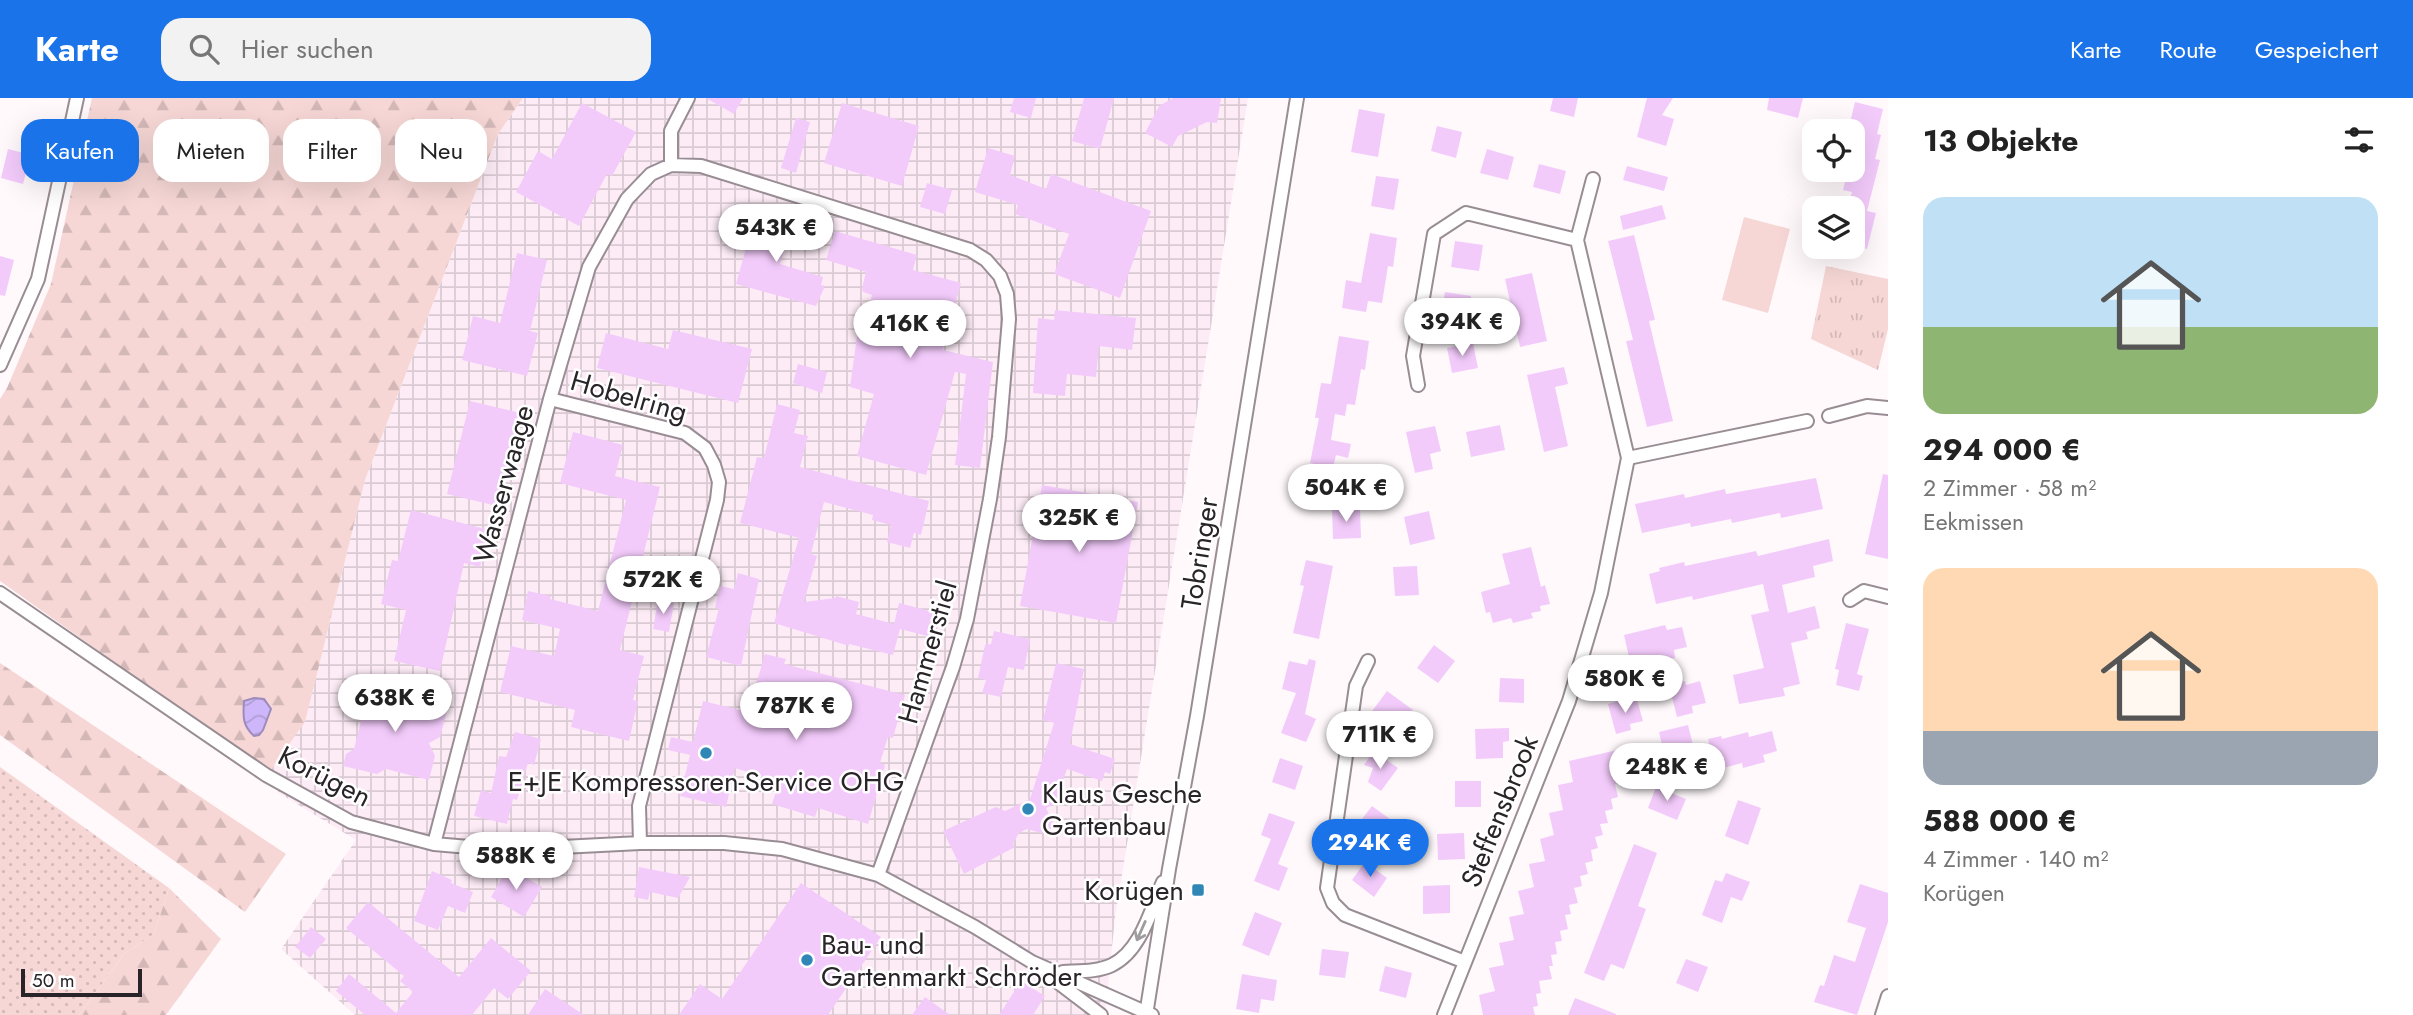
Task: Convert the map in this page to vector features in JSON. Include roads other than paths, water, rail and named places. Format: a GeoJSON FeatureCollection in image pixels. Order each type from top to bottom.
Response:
{"type":"FeatureCollection","features":[{"type":"Feature","properties":{"kind":"street"},"geometry":{"type":"LineString","coordinates":[[0,365],[38,279],[77,98]]}},
{"type":"Feature","properties":{"kind":"street"},"geometry":{"type":"LineString","coordinates":[[671,165],[671,131],[688,98]]}},
{"type":"Feature","properties":{"kind":"street","name":"Tobringer"},"geometry":{"type":"LineString","coordinates":[[1148,1014],[1169,869],[1202,688],[1297,98]]}},
{"type":"Feature","properties":{"kind":"street","name":"Wasserwaage"},"geometry":{"type":"LineString","coordinates":[[434,845],[550,399],[589,267],[626,199],[651,174],[671,165]]}},
{"type":"Feature","properties":{"kind":"street","name":"Hammerstiel"},"geometry":{"type":"LineString","coordinates":[[671,165],[701,166],[970,250],[986,260],[1000,276],[1007,294],[1009,319],[999,437],[967,619],[953,667],[878,875]]}},
{"type":"Feature","properties":{"kind":"street","name":"Steffensbrook"},"geometry":{"type":"LineString","coordinates":[[1444,1015],[1569,701],[1601,593],[1628,458],[1577,240],[1593,179]]}},
{"type":"Feature","properties":{"kind":"street"},"geometry":{"type":"LineString","coordinates":[[1418,385],[1413,356],[1434,234],[1466,213],[1577,240]]}},
{"type":"Feature","properties":{"kind":"street","name":"Hobelring"},"geometry":{"type":"LineString","coordinates":[[550,399],[685,433],[705,449],[719,482],[717,500],[639,806],[640,843]]}},
{"type":"Feature","properties":{"kind":"street"},"geometry":{"type":"LineString","coordinates":[[1829,416],[1867,406],[1888,408]]}},
{"type":"Feature","properties":{"kind":"street"},"geometry":{"type":"LineString","coordinates":[[1628,458],[1807,421]]}},
{"type":"Feature","properties":{"kind":"street"},"geometry":{"type":"LineString","coordinates":[[1850,600],[1864,592],[1888,597]]}},
{"type":"Feature","properties":{"kind":"street","name":"Korügen"},"geometry":{"type":"LineString","coordinates":[[0,593],[266,775],[351,822],[434,845],[504,850],[640,843],[724,843],[782,849],[878,875],[962,920],[1032,962],[1148,1014]]}},
{"type":"Feature","properties":{"kind":"street"},"geometry":{"type":"LineString","coordinates":[[1368,661],[1356,686],[1327,888],[1333,903],[1345,915],[1465,962]]}},
{"type":"Feature","properties":{"kind":"street"},"geometry":{"type":"LineString","coordinates":[[1057,972],[1088,971],[1113,965],[1135,945],[1169,869]]}},
{"type":"Feature","properties":{"kind":"street"},"geometry":{"type":"LineString","coordinates":[[1032,962],[1101,1015]]}},
{"type":"Feature","properties":{"kind":"street"},"geometry":{"type":"LineString","coordinates":[[1882,1015],[1888,996]]}},
{"type":"Feature","properties":{"kind":"water"},"geometry":{"type":"Polygon","coordinates":[[[264,699],[271,709],[263,730],[254,736],[245,724],[243,711],[244,701],[264,699]]]}},
{"type":"Feature","properties":{"kind":"place","name":"E+JE Kompressoren-Service OHG"},"geometry":{"type":"Point","coordinates":[706,753]}},
{"type":"Feature","properties":{"kind":"place","name":"Klaus Gesche Gartenbau"},"geometry":{"type":"Point","coordinates":[1028,809]}},
{"type":"Feature","properties":{"kind":"place","name":"Korügen"},"geometry":{"type":"Point","coordinates":[1198,890]}},
{"type":"Feature","properties":{"kind":"place","name":"Bau- und Gartenmarkt Schröder"},"geometry":{"type":"Point","coordinates":[807,960]}}]}
